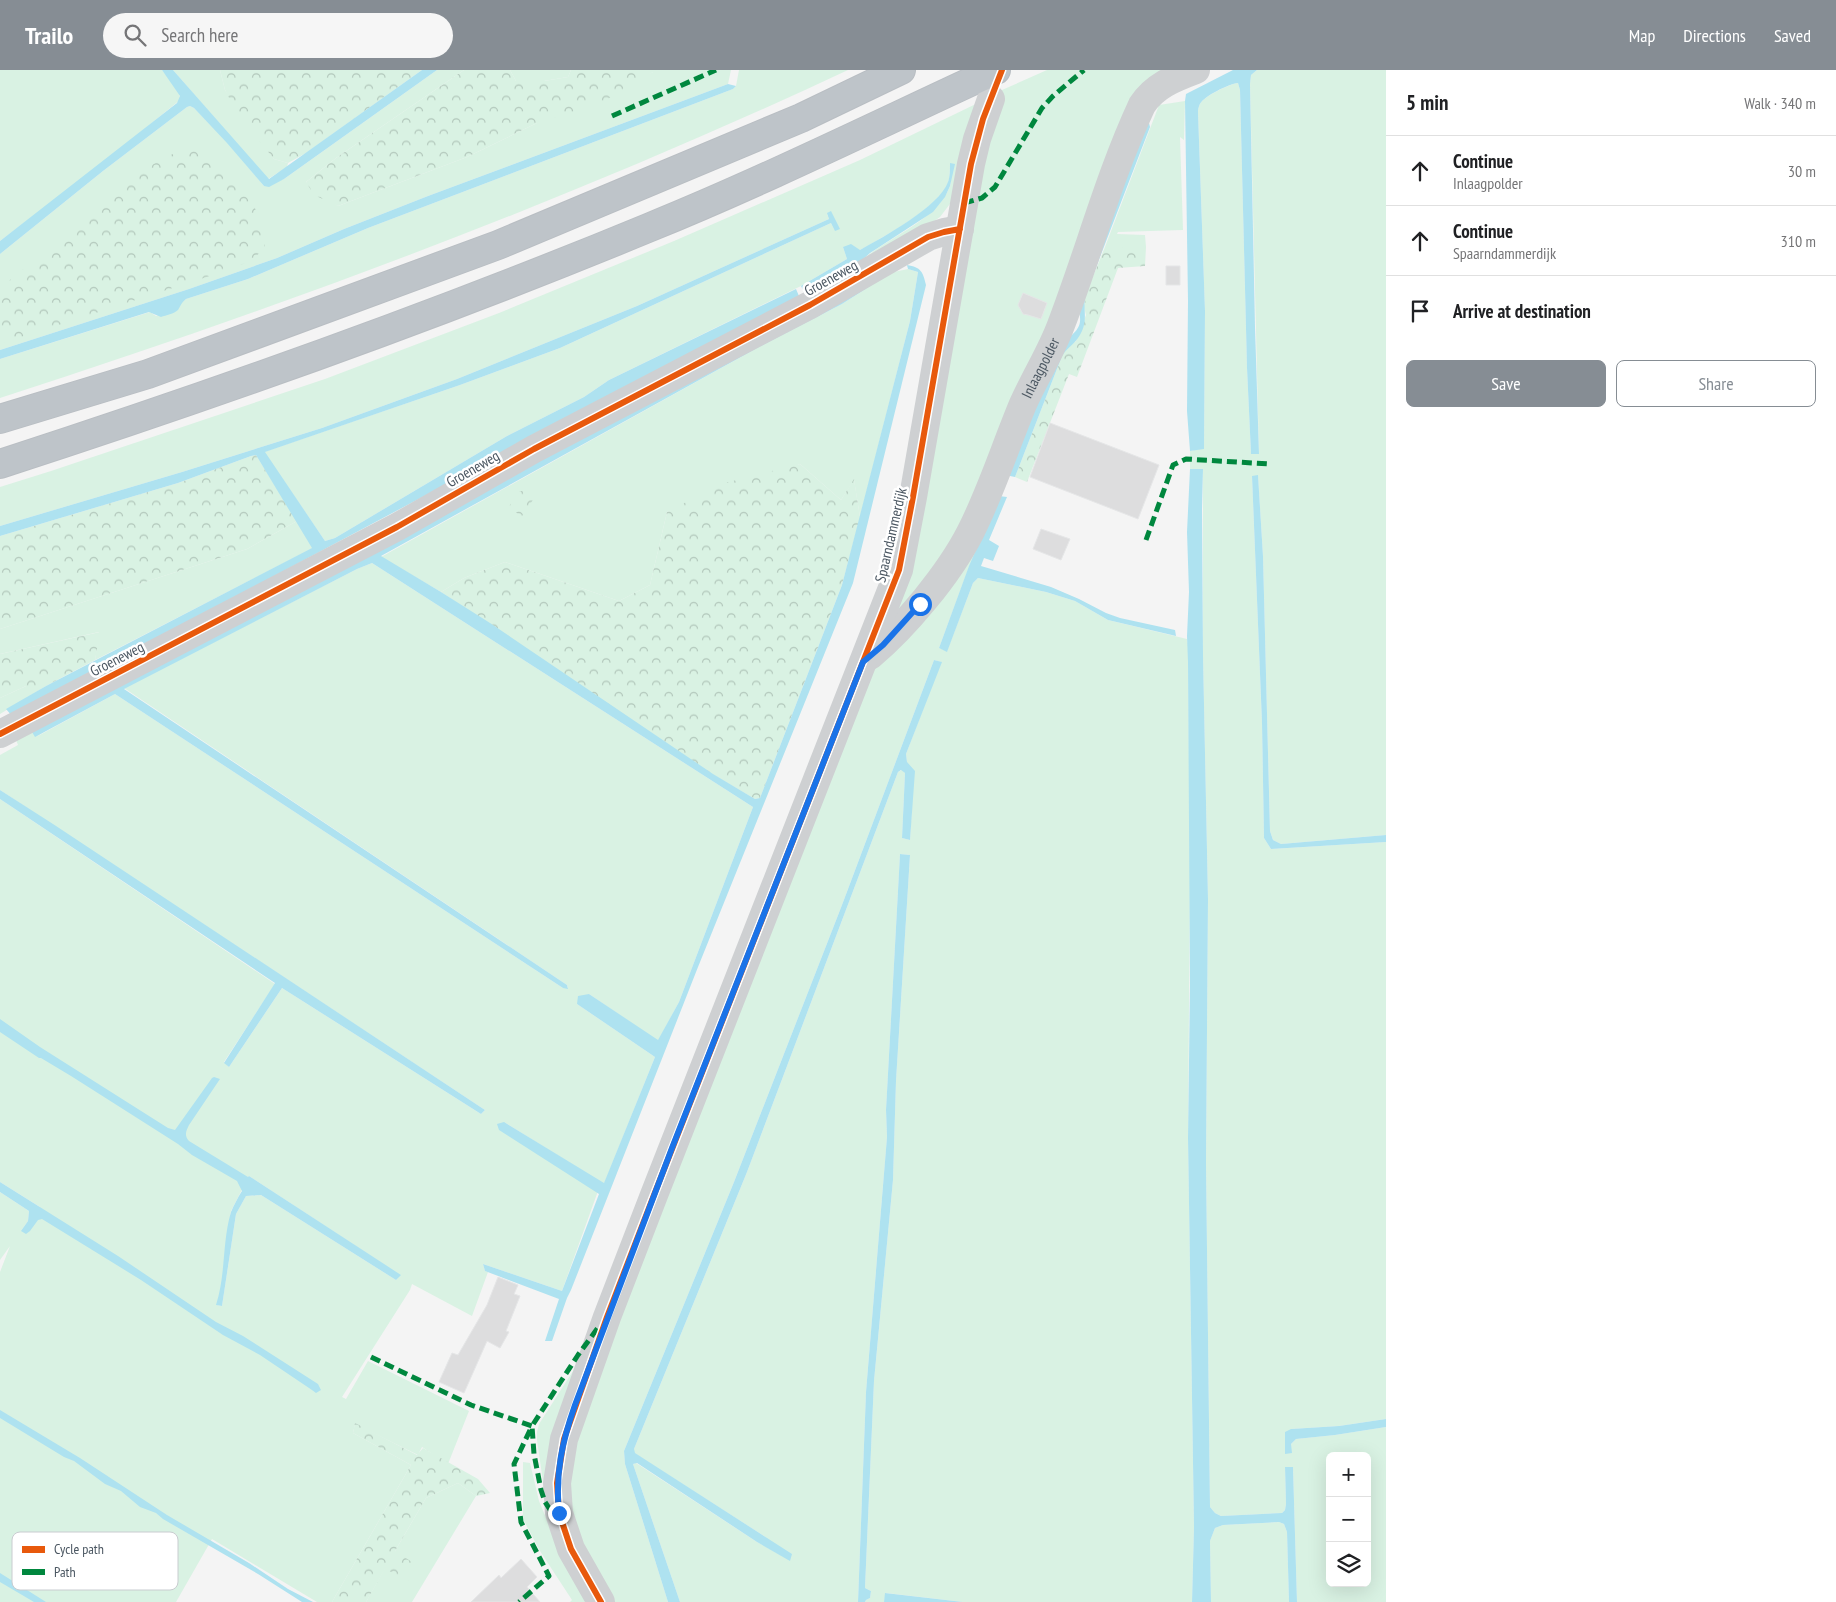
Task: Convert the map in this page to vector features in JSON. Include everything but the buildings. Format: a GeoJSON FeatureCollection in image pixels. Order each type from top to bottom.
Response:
{"type":"FeatureCollection","features":[{"type":"Feature","properties":{"kind":"highway"},"geometry":{"type":"LineString","coordinates":[[0,419],[148,374],[498,245],[801,118],[901,70]]}},
{"type":"Feature","properties":{"kind":"highway"},"geometry":{"type":"LineString","coordinates":[[0,464],[179,406],[395,328],[514,282],[650,227],[808,157],[996,70]]}},
{"type":"Feature","properties":{"kind":"street","name":"Inlaagpolder"},"geometry":{"type":"LineString","coordinates":[[863,662],[898,629],[931,590],[970,534],[1024,404],[1060,328],[1101,210],[1142,105],[1147,97],[1159,86],[1196,70]]}},
{"type":"Feature","properties":{"kind":"street","name":"Spaarndammerdijk"},"geometry":{"type":"LineString","coordinates":[[601,1602],[571,1550],[559,1513],[557,1483],[564,1439],[647,1213],[894,584],[902,556],[977,139],[991,99]]}},
{"type":"Feature","properties":{"kind":"street","name":"Groeneweg"},"geometry":{"type":"LineString","coordinates":[[0,734],[397,526],[534,449],[810,305],[928,238],[960,228]]}},
{"type":"Feature","properties":{"kind":"green space"},"geometry":{"type":"Polygon","coordinates":[[[0,70],[162,70],[176,88],[180,100],[95,169],[0,241],[0,70]]]}},
{"type":"Feature","properties":{"kind":"green space"},"geometry":{"type":"Polygon","coordinates":[[[173,70],[220,70],[225,90],[274,159],[288,163],[287,167],[268,179],[173,70]]]}},
{"type":"Feature","properties":{"kind":"green space"},"geometry":{"type":"Polygon","coordinates":[[[220,70],[422,70],[306,153],[288,163],[274,159],[237,113],[225,90],[220,70]]]}},
{"type":"Feature","properties":{"kind":"green space"},"geometry":{"type":"Polygon","coordinates":[[[437,70],[464,70],[336,158],[306,182],[338,206],[467,157],[535,124],[653,72],[653,70],[731,70],[728,84],[428,196],[277,258],[189,289],[0,350],[0,254],[103,171],[187,107],[194,108],[227,142],[264,186],[284,179],[437,70]]]}},
{"type":"Feature","properties":{"kind":"green space"},"geometry":{"type":"Polygon","coordinates":[[[464,70],[510,70],[516,81],[544,81],[568,77],[571,70],[653,70],[653,72],[601,103],[535,124],[467,157],[338,206],[314,195],[306,182],[336,158],[464,70]]]}},
{"type":"Feature","properties":{"kind":"green space"},"geometry":{"type":"Polygon","coordinates":[[[510,70],[571,70],[568,77],[544,81],[516,81],[510,70]]]}},
{"type":"Feature","properties":{"kind":"green space"},"geometry":{"type":"Polygon","coordinates":[[[739,70],[848,70],[640,163],[429,248],[215,326],[0,398],[0,359],[150,312],[156,316],[177,310],[186,299],[248,279],[368,228],[733,89],[736,86],[739,70]]]}},
{"type":"Feature","properties":{"kind":"green space"},"geometry":{"type":"Polygon","coordinates":[[[1047,70],[1185,70],[1157,82],[977,505],[891,630],[988,133],[1002,90],[1047,70]]]}},
{"type":"Feature","properties":{"kind":"green space"},"geometry":{"type":"Polygon","coordinates":[[[1257,70],[1386,70],[1386,835],[1281,844],[1273,840],[1270,831],[1263,556],[1258,476],[1252,476],[1262,723],[1264,838],[1271,849],[1386,842],[1386,1419],[1339,1426],[1291,1429],[1291,1444],[1296,1439],[1386,1427],[1386,1602],[1297,1602],[1293,1467],[1285,1467],[1286,1504],[1285,1510],[1282,1513],[1221,1516],[1210,1507],[1206,1163],[1208,899],[1203,655],[1203,470],[1190,469],[1190,451],[1204,448],[1205,311],[1198,112],[1202,101],[1206,97],[1238,83],[1240,90],[1251,454],[1259,454],[1251,75],[1257,70]]]}},
{"type":"Feature","properties":{"kind":"green space"},"geometry":{"type":"Polygon","coordinates":[[[982,101],[956,196],[940,217],[876,261],[859,263],[934,210],[950,186],[950,163],[949,181],[942,193],[922,212],[895,230],[860,250],[843,247],[847,259],[801,286],[609,380],[584,397],[507,436],[335,538],[325,541],[264,452],[460,385],[560,348],[831,223],[835,231],[827,213],[829,219],[637,306],[457,379],[322,428],[0,526],[0,487],[325,379],[499,313],[674,241],[860,160],[982,101]]]}},
{"type":"Feature","properties":{"kind":"green space"},"geometry":{"type":"Polygon","coordinates":[[[1185,101],[1184,140],[1180,137],[1183,230],[1118,232],[1117,234],[1145,235],[1146,247],[1105,247],[1159,105],[1185,101]]]}},
{"type":"Feature","properties":{"kind":"green space"},"geometry":{"type":"Polygon","coordinates":[[[182,149],[210,153],[250,195],[264,232],[265,249],[248,262],[222,272],[0,344],[0,288],[148,167],[182,149]]]}},
{"type":"Feature","properties":{"kind":"green space"},"geometry":{"type":"Polygon","coordinates":[[[1105,247],[1146,247],[1145,266],[1118,268],[1077,377],[1069,374],[1027,482],[1015,477],[1062,356],[1067,348],[1076,341],[1086,315],[1084,307],[1085,296],[1105,247]]]}},
{"type":"Feature","properties":{"kind":"green space"},"geometry":{"type":"Polygon","coordinates":[[[908,269],[918,272],[910,321],[860,517],[854,480],[841,500],[800,464],[667,512],[650,585],[619,601],[505,562],[464,578],[441,592],[381,557],[759,347],[842,304],[886,276],[884,274],[908,269]]]}},
{"type":"Feature","properties":{"kind":"green space"},"geometry":{"type":"Polygon","coordinates":[[[256,455],[297,521],[247,549],[0,629],[0,536],[178,483],[256,455]]]}},
{"type":"Feature","properties":{"kind":"green space"},"geometry":{"type":"Polygon","coordinates":[[[800,464],[841,500],[854,479],[860,517],[842,585],[760,798],[755,799],[712,774],[441,592],[464,578],[505,562],[619,601],[650,585],[667,512],[721,484],[800,464]]]}},
{"type":"Feature","properties":{"kind":"green space"},"geometry":{"type":"Polygon","coordinates":[[[519,491],[539,491],[522,516],[508,508],[519,491]]]}},
{"type":"Feature","properties":{"kind":"green space"},"geometry":{"type":"Polygon","coordinates":[[[999,496],[969,567],[939,648],[947,651],[973,583],[978,578],[1046,592],[1075,601],[1108,620],[1187,639],[1188,644],[1190,872],[1188,1138],[1194,1527],[1192,1602],[963,1602],[886,1593],[884,1602],[865,1602],[870,1598],[871,1591],[865,1588],[874,1381],[893,1180],[896,1081],[910,855],[900,854],[886,1110],[887,1137],[866,1392],[858,1602],[680,1602],[633,1464],[636,1463],[757,1542],[790,1560],[764,1536],[634,1453],[634,1449],[747,1172],[898,772],[902,770],[905,773],[902,838],[910,840],[912,806],[906,754],[941,662],[934,660],[842,905],[734,1182],[624,1451],[625,1464],[668,1602],[610,1602],[569,1521],[568,1455],[868,667],[999,496]]]}},
{"type":"Feature","properties":{"kind":"green space"},"geometry":{"type":"Polygon","coordinates":[[[297,521],[313,548],[95,660],[99,632],[0,654],[0,629],[247,549],[297,521]]]}},
{"type":"Feature","properties":{"kind":"green space"},"geometry":{"type":"Polygon","coordinates":[[[372,563],[753,807],[679,1002],[658,1041],[589,994],[577,1004],[655,1057],[604,1184],[504,1122],[598,1191],[562,1291],[483,1264],[485,1271],[488,1272],[472,1316],[412,1284],[342,1397],[346,1399],[368,1361],[469,1411],[448,1464],[422,1447],[418,1455],[355,1424],[353,1433],[411,1465],[332,1602],[317,1602],[212,1539],[176,1602],[0,1602],[0,1272],[10,1246],[0,1260],[0,1192],[29,1211],[28,1221],[21,1231],[40,1207],[0,1182],[0,799],[275,984],[224,1062],[229,1067],[282,988],[481,1114],[485,1110],[0,790],[0,755],[18,745],[16,740],[121,681],[36,737],[115,694],[563,988],[568,988],[567,985],[124,688],[372,563]],[[249,1176],[231,1211],[222,1287],[217,1305],[222,1306],[236,1214],[246,1196],[261,1195],[396,1280],[400,1275],[249,1176]]]}},
{"type":"Feature","properties":{"kind":"green space"},"geometry":{"type":"Polygon","coordinates":[[[100,632],[95,660],[46,686],[26,686],[0,698],[0,654],[100,632]]]}},
{"type":"Feature","properties":{"kind":"green space"},"geometry":{"type":"Polygon","coordinates":[[[26,686],[46,686],[0,714],[0,698],[26,686]]]}},
{"type":"Feature","properties":{"kind":"green space"},"geometry":{"type":"Polygon","coordinates":[[[580,1360],[543,1482],[537,1440],[539,1424],[580,1360]]]}},
{"type":"Feature","properties":{"kind":"green space"},"geometry":{"type":"Polygon","coordinates":[[[355,1423],[417,1455],[423,1448],[478,1479],[490,1493],[476,1496],[458,1483],[426,1498],[395,1551],[415,1564],[410,1581],[385,1569],[366,1602],[332,1602],[411,1465],[353,1433],[355,1423]]]}},
{"type":"Feature","properties":{"kind":"green space"},"geometry":{"type":"Polygon","coordinates":[[[523,1462],[530,1463],[539,1501],[559,1549],[588,1602],[570,1602],[572,1600],[540,1551],[523,1519],[523,1462]]]}},
{"type":"Feature","properties":{"kind":"green space"},"geometry":{"type":"Polygon","coordinates":[[[458,1483],[476,1496],[412,1602],[366,1602],[385,1568],[410,1580],[395,1551],[426,1498],[458,1483]]]}},
{"type":"Feature","properties":{"kind":"green space"},"geometry":{"type":"Polygon","coordinates":[[[1279,1522],[1284,1524],[1287,1532],[1289,1602],[1211,1602],[1210,1541],[1215,1528],[1223,1525],[1279,1522]]]}},
{"type":"Feature","properties":{"kind":"water"},"geometry":{"type":"Polygon","coordinates":[[[162,70],[173,70],[269,179],[422,70],[437,70],[284,179],[269,187],[264,186],[194,108],[187,107],[103,171],[0,254],[0,241],[177,103],[180,96],[162,70]]]}},
{"type":"Feature","properties":{"kind":"water"},"geometry":{"type":"Polygon","coordinates":[[[1233,70],[1257,70],[1251,75],[1250,84],[1259,454],[1251,454],[1240,90],[1238,83],[1206,97],[1198,111],[1205,311],[1204,449],[1190,451],[1187,411],[1188,301],[1185,101],[1186,94],[1233,70]]]}},
{"type":"Feature","properties":{"kind":"water"},"geometry":{"type":"Polygon","coordinates":[[[728,84],[736,86],[733,89],[368,228],[248,279],[186,299],[178,310],[172,313],[161,317],[149,312],[0,359],[0,350],[189,289],[277,258],[428,196],[728,84]]]}},
{"type":"Feature","properties":{"kind":"water"},"geometry":{"type":"Polygon","coordinates":[[[1147,122],[1150,127],[1085,296],[1083,327],[1078,338],[1062,356],[1015,477],[1010,476],[1008,473],[1063,343],[1074,333],[1079,325],[1078,301],[1147,122]]]}},
{"type":"Feature","properties":{"kind":"water"},"geometry":{"type":"Polygon","coordinates":[[[950,163],[955,164],[950,186],[945,197],[933,212],[870,253],[859,263],[805,294],[801,286],[847,259],[843,247],[851,244],[860,250],[909,220],[934,201],[943,192],[948,182],[950,163]]]}},
{"type":"Feature","properties":{"kind":"water"},"geometry":{"type":"Polygon","coordinates":[[[831,211],[840,229],[835,231],[831,223],[560,348],[460,385],[265,452],[325,541],[335,538],[507,436],[584,397],[609,380],[796,289],[799,296],[12,716],[6,709],[46,686],[312,548],[256,455],[178,483],[0,536],[0,526],[322,428],[457,379],[637,306],[829,219],[827,213],[831,211]]]}},
{"type":"Feature","properties":{"kind":"water"},"geometry":{"type":"Polygon","coordinates":[[[907,265],[921,271],[926,285],[853,583],[698,967],[567,1298],[552,1341],[545,1341],[559,1299],[485,1271],[483,1264],[562,1291],[599,1194],[499,1130],[497,1124],[504,1122],[604,1183],[655,1057],[577,1004],[578,996],[589,994],[658,1040],[679,1002],[753,807],[372,563],[124,689],[567,985],[568,989],[563,988],[115,694],[35,737],[32,732],[886,276],[842,304],[759,347],[381,556],[490,623],[713,774],[755,799],[760,798],[842,585],[910,321],[918,272],[908,269],[907,265]]]}},
{"type":"Feature","properties":{"kind":"water"},"geometry":{"type":"Polygon","coordinates":[[[1190,469],[1203,469],[1203,655],[1208,899],[1206,1163],[1210,1507],[1221,1516],[1282,1513],[1285,1510],[1286,1504],[1285,1467],[1293,1467],[1297,1602],[1289,1602],[1287,1532],[1284,1524],[1279,1522],[1223,1525],[1215,1528],[1210,1541],[1211,1602],[1192,1602],[1194,1527],[1188,1138],[1190,985],[1187,636],[1189,592],[1187,532],[1190,469]]]}},
{"type":"Feature","properties":{"kind":"water"},"geometry":{"type":"Polygon","coordinates":[[[1258,475],[1263,556],[1270,831],[1273,840],[1281,844],[1386,835],[1386,842],[1271,849],[1264,838],[1262,723],[1252,476],[1258,475]]]}},
{"type":"Feature","properties":{"kind":"water"},"geometry":{"type":"Polygon","coordinates":[[[999,496],[1007,497],[989,540],[999,546],[993,561],[984,558],[981,566],[1051,587],[1120,618],[1175,630],[1176,636],[1108,620],[1075,601],[1046,592],[978,578],[973,583],[947,652],[939,648],[969,566],[999,496]]]}},
{"type":"Feature","properties":{"kind":"water"},"geometry":{"type":"Polygon","coordinates":[[[934,660],[942,662],[906,754],[907,762],[915,771],[910,840],[902,838],[905,773],[901,770],[898,772],[747,1172],[634,1449],[635,1453],[792,1554],[790,1561],[757,1542],[637,1463],[633,1464],[680,1602],[668,1602],[625,1464],[624,1451],[734,1182],[842,905],[934,660]]]}},
{"type":"Feature","properties":{"kind":"water"},"geometry":{"type":"Polygon","coordinates":[[[0,790],[485,1110],[481,1114],[282,988],[229,1067],[224,1063],[275,983],[0,799],[0,790]]]}},
{"type":"Feature","properties":{"kind":"water"},"geometry":{"type":"Polygon","coordinates":[[[900,854],[910,855],[896,1081],[893,1180],[874,1381],[865,1588],[871,1591],[870,1598],[865,1602],[858,1602],[866,1392],[887,1137],[886,1110],[900,854]]]}},
{"type":"Feature","properties":{"kind":"water"},"geometry":{"type":"Polygon","coordinates":[[[0,1019],[40,1047],[168,1128],[175,1130],[212,1078],[220,1079],[189,1125],[186,1137],[189,1141],[249,1176],[401,1275],[396,1280],[261,1195],[246,1196],[236,1214],[222,1306],[216,1305],[221,1282],[228,1223],[231,1212],[242,1191],[237,1181],[192,1155],[178,1144],[0,1032],[0,1019]]]}},
{"type":"Feature","properties":{"kind":"water"},"geometry":{"type":"Polygon","coordinates":[[[0,1182],[118,1256],[216,1322],[243,1336],[318,1384],[321,1390],[316,1393],[260,1355],[223,1335],[141,1280],[42,1219],[38,1220],[26,1234],[21,1231],[28,1221],[29,1211],[0,1192],[0,1182]]]}},
{"type":"Feature","properties":{"kind":"water"},"geometry":{"type":"Polygon","coordinates":[[[0,1410],[80,1458],[167,1515],[249,1563],[288,1589],[313,1602],[302,1602],[156,1513],[140,1507],[121,1491],[105,1484],[74,1461],[64,1457],[0,1418],[0,1410]]]}},
{"type":"Feature","properties":{"kind":"water"},"geometry":{"type":"Polygon","coordinates":[[[1386,1419],[1386,1427],[1296,1439],[1291,1444],[1292,1453],[1285,1454],[1285,1432],[1291,1429],[1339,1426],[1386,1419]]]}},
{"type":"Feature","properties":{"kind":"water"},"geometry":{"type":"Polygon","coordinates":[[[0,1573],[12,1581],[12,1589],[0,1582],[0,1573]]]}},
{"type":"Feature","properties":{"kind":"water"},"geometry":{"type":"Polygon","coordinates":[[[14,1590],[27,1590],[46,1602],[34,1602],[14,1590]]]}},
{"type":"Feature","properties":{"kind":"water"},"geometry":{"type":"Polygon","coordinates":[[[885,1593],[963,1602],[884,1602],[885,1593]]]}},
{"type":"Feature","properties":{"kind":"marked path"},"geometry":{"type":"LineString","coordinates":[[612,116],[716,70]]}},
{"type":"Feature","properties":{"kind":"marked path"},"geometry":{"type":"LineString","coordinates":[[964,203],[982,198],[995,187],[1042,108],[1053,96],[1084,70]]}},
{"type":"Feature","properties":{"kind":"marked path"},"geometry":{"type":"LineString","coordinates":[[1146,540],[1173,465],[1186,459],[1269,464]]}},
{"type":"Feature","properties":{"kind":"marked path"},"geometry":{"type":"LineString","coordinates":[[559,1523],[545,1502],[541,1490],[534,1454],[532,1426],[600,1325]]}},
{"type":"Feature","properties":{"kind":"marked path"},"geometry":{"type":"LineString","coordinates":[[371,1357],[471,1405],[532,1426],[514,1464],[521,1522],[549,1576],[519,1602]]}},
{"type":"Feature","properties":{"kind":"cycle path"},"geometry":{"type":"LineString","coordinates":[[601,1602],[571,1549],[559,1513],[557,1483],[564,1439],[607,1317],[654,1195],[899,570],[971,164],[983,119],[1002,70]]}},
{"type":"Feature","properties":{"kind":"cycle path"},"geometry":{"type":"LineString","coordinates":[[0,734],[397,527],[534,449],[810,305],[928,237],[960,229]]}},
{"type":"Feature","properties":{"kind":"route"},"geometry":{"type":"LineString","coordinates":[[559,1513],[557,1483],[560,1454],[575,1405],[672,1148],[863,662],[883,645],[920,604]]}}]}
